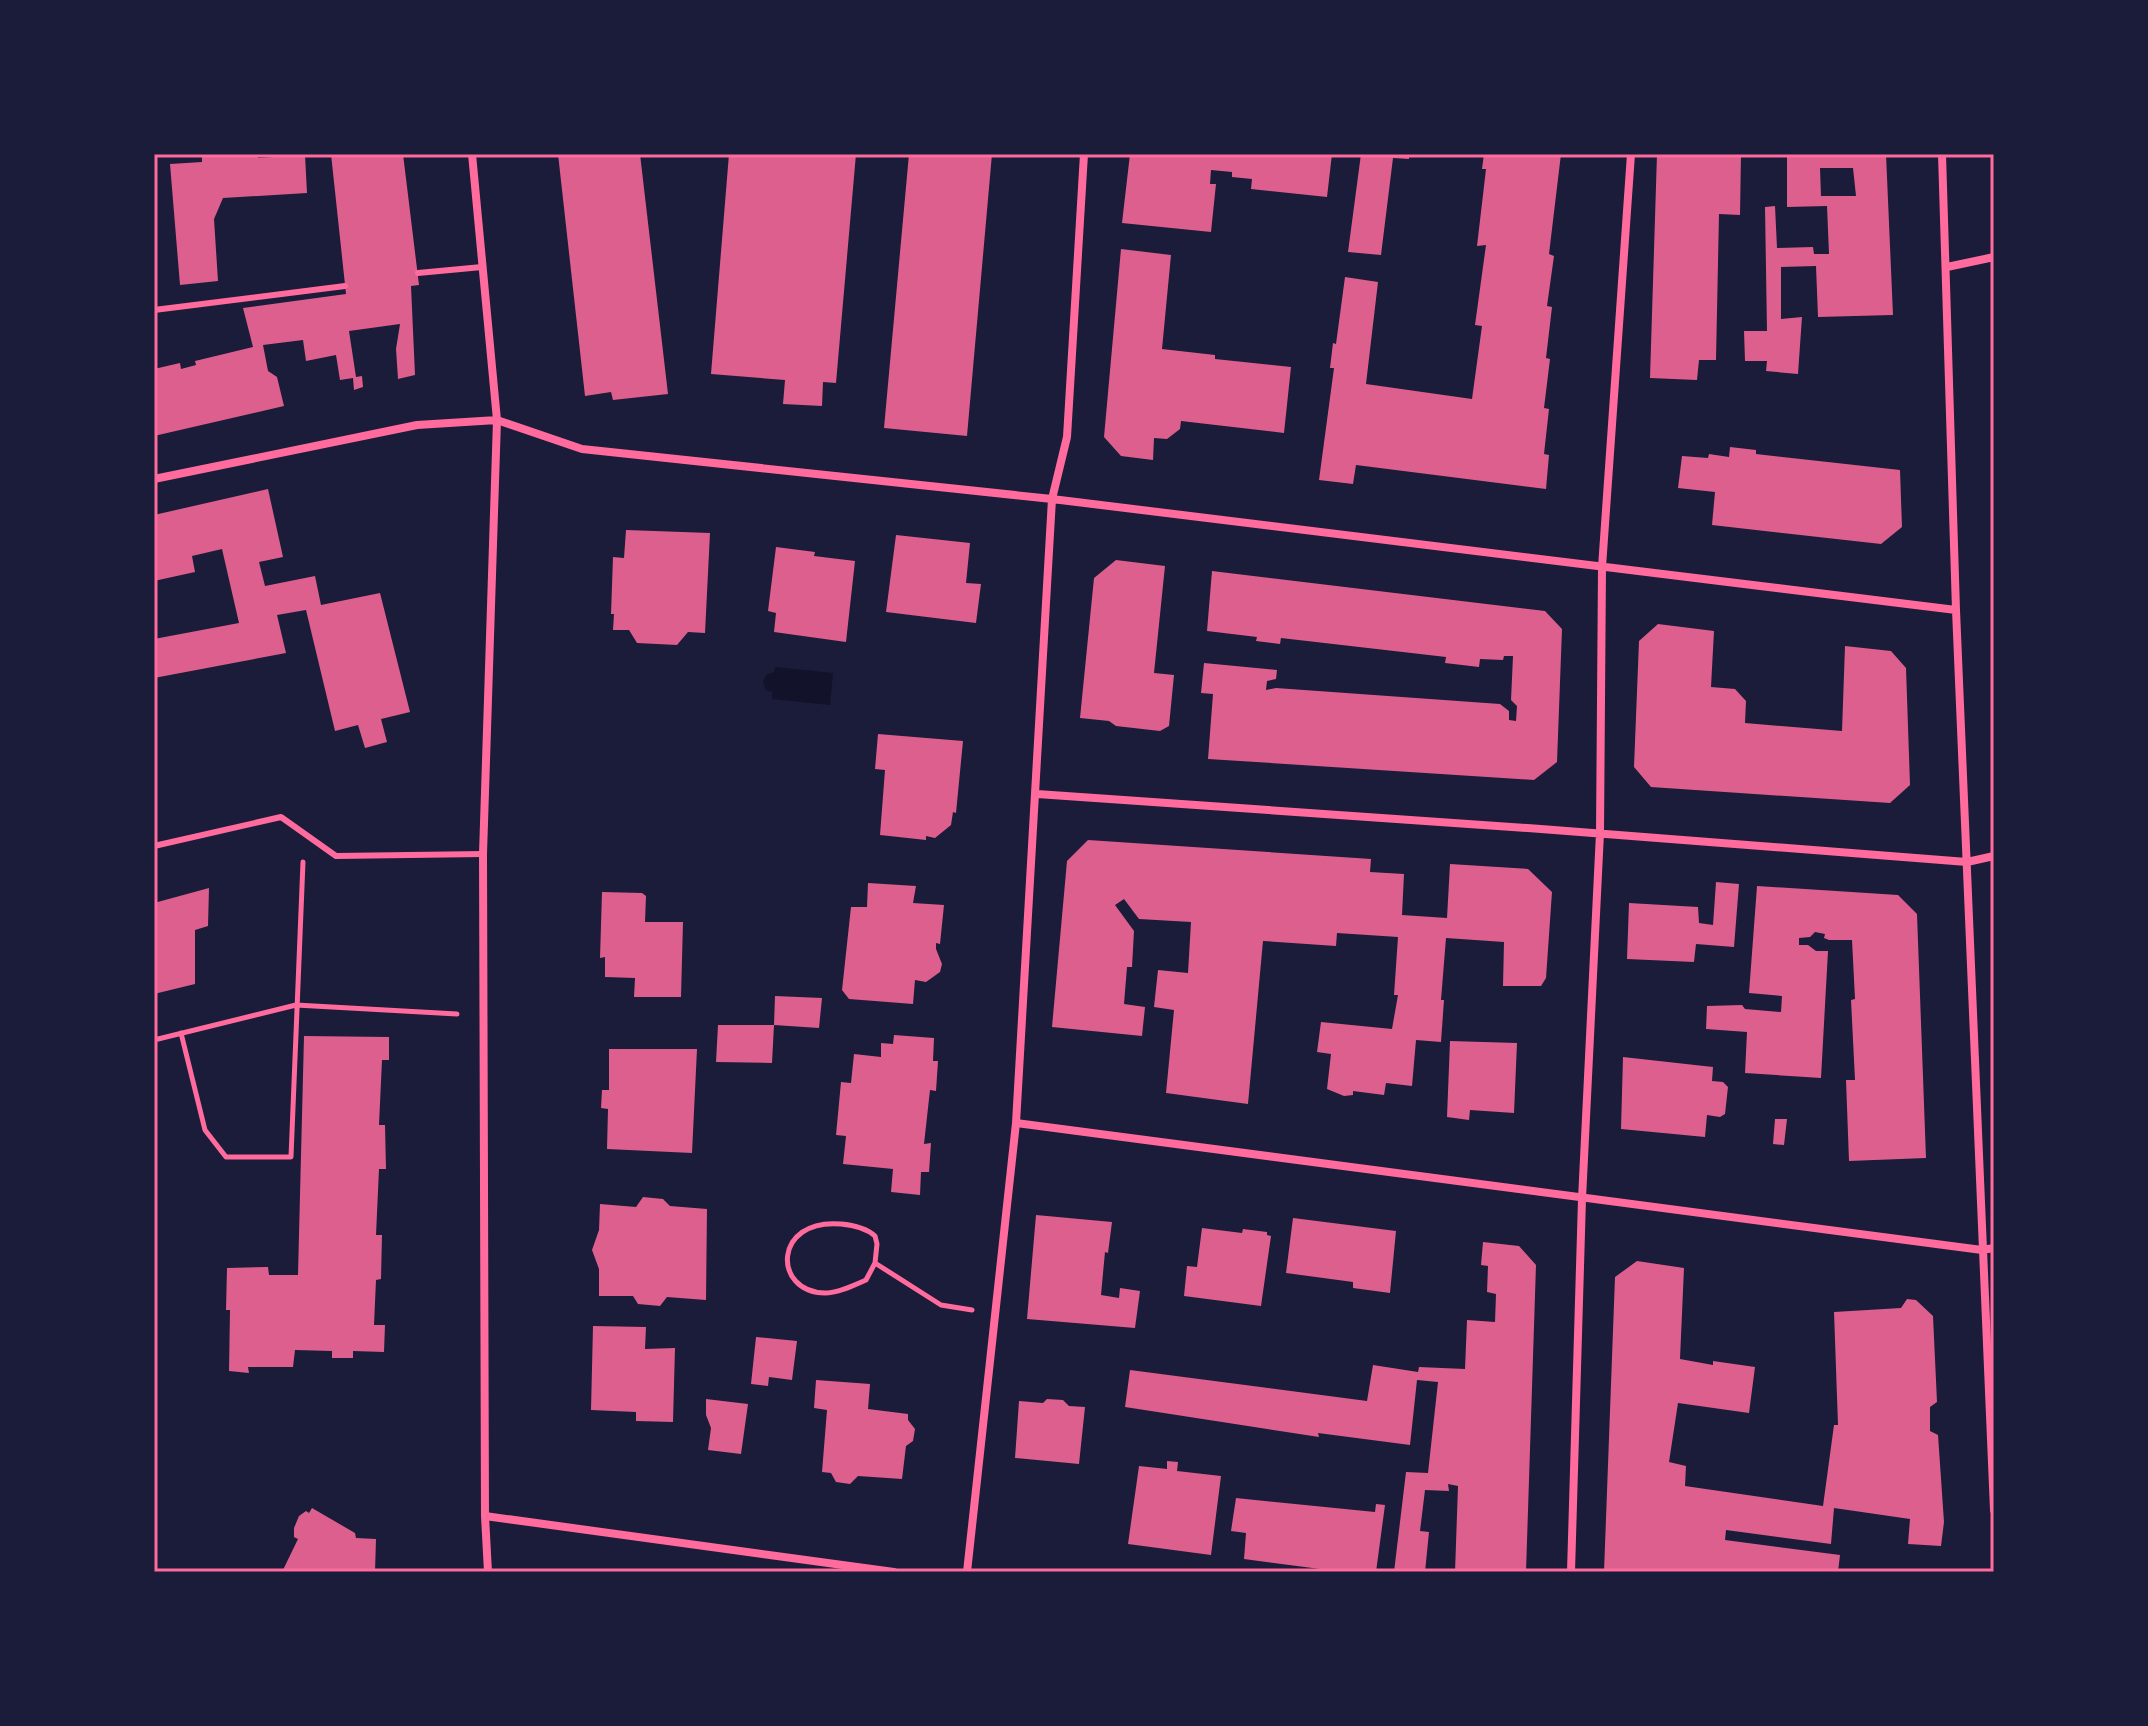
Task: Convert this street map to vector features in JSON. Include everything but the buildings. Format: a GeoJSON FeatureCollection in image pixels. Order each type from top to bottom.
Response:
{"type":"FeatureCollection","features":[{"type":"Feature","properties":{"kind":"street"},"geometry":{"type":"LineString","coordinates":[[472,154],[497,420],[483,854],[485,1516],[488,1572]]}},
{"type":"Feature","properties":{"kind":"street"},"geometry":{"type":"LineString","coordinates":[[967,1572],[1016,1123],[1052,499],[1067,437],[1084,154]]}},
{"type":"Feature","properties":{"kind":"street"},"geometry":{"type":"LineString","coordinates":[[1571,1572],[1582,1199],[1600,833],[1602,567],[1631,154]]}},
{"type":"Feature","properties":{"kind":"street"},"geometry":{"type":"LineString","coordinates":[[1942,154],[1956,610],[1994,1510]]}},
{"type":"Feature","properties":{"kind":"street"},"geometry":{"type":"LineString","coordinates":[[1947,267],[1994,257]]}},
{"type":"Feature","properties":{"kind":"street"},"geometry":{"type":"LineString","coordinates":[[154,479],[417,425],[497,420],[582,449],[1052,499],[1956,610]]}},
{"type":"Feature","properties":{"kind":"street"},"geometry":{"type":"LineString","coordinates":[[1037,794],[1967,862],[1994,856]]}},
{"type":"Feature","properties":{"kind":"street"},"geometry":{"type":"LineString","coordinates":[[1016,1123],[1582,1199],[1982,1250],[1994,1248]]}},
{"type":"Feature","properties":{"kind":"street"},"geometry":{"type":"LineString","coordinates":[[485,1516],[894,1572]]}},
{"type":"Feature","properties":{"kind":"lane"},"geometry":{"type":"LineString","coordinates":[[418,273],[482,267]]}},
{"type":"Feature","properties":{"kind":"lane"},"geometry":{"type":"LineString","coordinates":[[154,310],[345,286]]}},
{"type":"Feature","properties":{"kind":"lane"},"geometry":{"type":"LineString","coordinates":[[154,846],[281,817],[336,856],[483,854]]}},
{"type":"Feature","properties":{"kind":"path"},"geometry":{"type":"LineString","coordinates":[[181,1033],[205,1130],[226,1157],[291,1157],[304,833]]}},
{"type":"Feature","properties":{"kind":"path"},"geometry":{"type":"LineString","coordinates":[[154,1040],[296,1005],[483,1016]]}},
{"type":"Feature","properties":{"kind":"path"},"geometry":{"type":"LineString","coordinates":[[814,1224],[852,1225],[870,1232],[875,1236],[875,1263],[866,1280],[826,1293],[802,1287],[787,1268],[788,1252],[799,1232],[814,1224]]}},
{"type":"Feature","properties":{"kind":"path"},"geometry":{"type":"LineString","coordinates":[[875,1263],[941,1305],[996,1314]]}},
{"type":"Feature","properties":{"kind":"shaded area"},"geometry":{"type":"Polygon","coordinates":[[[775,667],[833,673],[830,705],[772,699],[772,692],[766,690],[763,682],[775,667]]]}}]}
